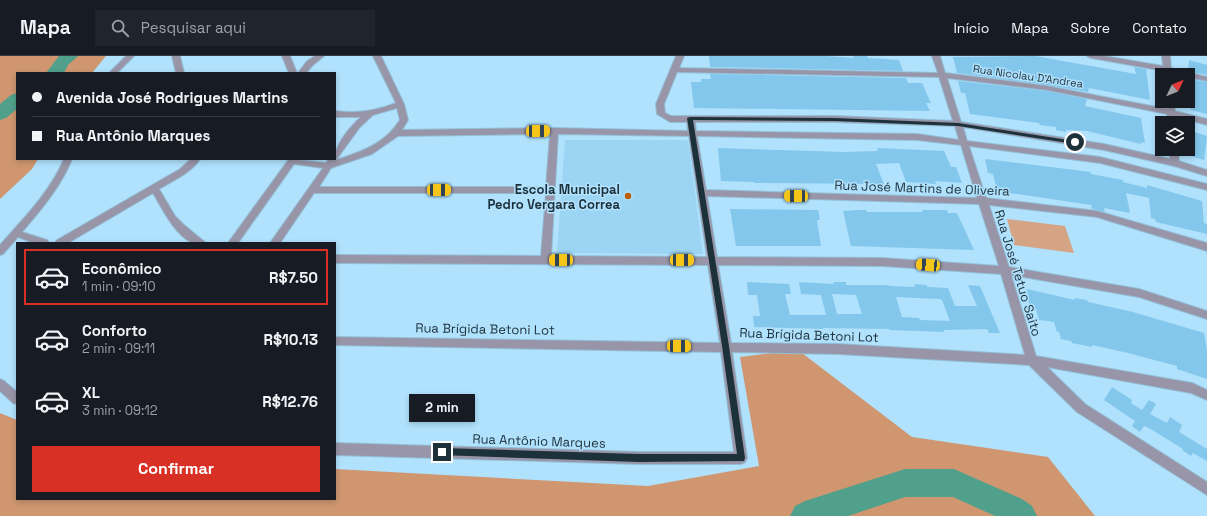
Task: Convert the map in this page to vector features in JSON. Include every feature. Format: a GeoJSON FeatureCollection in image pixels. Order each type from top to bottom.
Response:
{"type":"FeatureCollection","features":[{"type":"Feature","properties":{"kind":"street"},"geometry":{"type":"LineString","coordinates":[[114,72],[130,56]]}},
{"type":"Feature","properties":{"kind":"street"},"geometry":{"type":"LineString","coordinates":[[176,56],[180,72]]}},
{"type":"Feature","properties":{"kind":"street"},"geometry":{"type":"LineString","coordinates":[[286,56],[293,72]]}},
{"type":"Feature","properties":{"kind":"street"},"geometry":{"type":"LineString","coordinates":[[303,72],[310,63],[320,56]]}},
{"type":"Feature","properties":{"kind":"street"},"geometry":{"type":"LineString","coordinates":[[234,242],[293,160],[333,161],[369,152],[396,132],[404,120],[400,104],[377,56]]}},
{"type":"Feature","properties":{"kind":"street"},"geometry":{"type":"LineString","coordinates":[[680,56],[660,104],[661,114],[670,119],[835,119],[958,124],[1104,147],[1175,163],[1207,173]]}},
{"type":"Feature","properties":{"kind":"street","name":"Rua José Tetuo Saito"},"geometry":{"type":"LineString","coordinates":[[936,56],[1005,270],[1032,360]]}},
{"type":"Feature","properties":{"kind":"street"},"geometry":{"type":"LineString","coordinates":[[1091,56],[1155,69]]}},
{"type":"Feature","properties":{"kind":"street"},"geometry":{"type":"LineString","coordinates":[[1166,56],[1168,68]]}},
{"type":"Feature","properties":{"kind":"street","name":"Rua Nicolau D'Andrea"},"geometry":{"type":"LineString","coordinates":[[674,70],[942,75],[1047,88],[1171,112],[1207,122]]}},
{"type":"Feature","properties":{"kind":"street"},"geometry":{"type":"LineString","coordinates":[[1195,77],[1207,79]]}},
{"type":"Feature","properties":{"kind":"street"},"geometry":{"type":"LineString","coordinates":[[336,114],[348,116],[370,114],[400,104]]}},
{"type":"Feature","properties":{"kind":"street"},"geometry":{"type":"LineString","coordinates":[[1171,108],[1171,116]]}},
{"type":"Feature","properties":{"kind":"street"},"geometry":{"type":"LineString","coordinates":[[336,156],[357,125],[370,114]]}},
{"type":"Feature","properties":{"kind":"street"},"geometry":{"type":"LineString","coordinates":[[690,118],[726,346]]}},
{"type":"Feature","properties":{"kind":"street"},"geometry":{"type":"LineString","coordinates":[[396,132],[554,131],[918,137],[1100,160],[1207,187]]}},
{"type":"Feature","properties":{"kind":"street"},"geometry":{"type":"LineString","coordinates":[[546,260],[554,131]]}},
{"type":"Feature","properties":{"kind":"street"},"geometry":{"type":"LineString","coordinates":[[1174,156],[1175,163]]}},
{"type":"Feature","properties":{"kind":"street"},"geometry":{"type":"LineString","coordinates":[[0,251],[58,181],[68,160]]}},
{"type":"Feature","properties":{"kind":"street"},"geometry":{"type":"LineString","coordinates":[[62,242],[187,168],[195,160]]}},
{"type":"Feature","properties":{"kind":"street"},"geometry":{"type":"LineString","coordinates":[[276,242],[333,161]]}},
{"type":"Feature","properties":{"kind":"street"},"geometry":{"type":"LineString","coordinates":[[154,188],[174,221],[183,230],[200,242]]}},
{"type":"Feature","properties":{"kind":"street"},"geometry":{"type":"LineString","coordinates":[[313,190],[550,190]]}},
{"type":"Feature","properties":{"kind":"street","name":"Rua José Martins de Oliveira"},"geometry":{"type":"LineString","coordinates":[[702,193],[983,201],[1097,214],[1207,247]]}},
{"type":"Feature","properties":{"kind":"street"},"geometry":{"type":"LineString","coordinates":[[16,233],[41,242]]}},
{"type":"Feature","properties":{"kind":"street"},"geometry":{"type":"LineString","coordinates":[[336,259],[882,262],[1005,270],[1139,293],[1207,315]]}},
{"type":"Feature","properties":{"kind":"street","name":"Rua Brígida Betoni Lot"},"geometry":{"type":"LineString","coordinates":[[336,341],[726,346],[838,349],[1032,360],[1192,388],[1207,395]]}},
{"type":"Feature","properties":{"kind":"street","name":"Rua Antônio Marques"},"geometry":{"type":"LineString","coordinates":[[336,449],[639,458],[741,458],[726,346]]}},
{"type":"Feature","properties":{"kind":"street"},"geometry":{"type":"LineString","coordinates":[[1032,360],[1081,408],[1207,489]]}},
{"type":"Feature","properties":{"kind":"street"},"geometry":{"type":"LineString","coordinates":[[0,384],[16,397]]}},
{"type":"Feature","properties":{"kind":"shaded area"},"geometry":{"type":"Polygon","coordinates":[[[0,56],[106,56],[93,72],[16,72],[16,160],[37,160],[32,169],[0,199],[0,56]]]}},
{"type":"Feature","properties":{"kind":"shaded area","name":"Escola Municipal Pedro Vergara Correa"},"geometry":{"type":"Polygon","coordinates":[[[565,140],[688,140],[703,254],[557,253],[565,140]]]}},
{"type":"Feature","properties":{"kind":"shaded area"},"geometry":{"type":"Polygon","coordinates":[[[1007,219],[1065,226],[1074,253],[1014,245],[1007,219]]]}},
{"type":"Feature","properties":{"kind":"shaded area"},"geometry":{"type":"Polygon","coordinates":[[[798,350],[912,437],[1048,457],[1095,516],[0,516],[0,413],[16,420],[16,500],[336,500],[336,469],[648,486],[759,466],[740,357],[798,350]]]}},
{"type":"Feature","properties":{"kind":"building"},"geometry":{"type":"Polygon","coordinates":[[[709,56],[826,56],[854,58],[853,56],[867,56],[868,58],[899,60],[903,71],[710,67],[709,56]]]}},
{"type":"Feature","properties":{"kind":"building"},"geometry":{"type":"Polygon","coordinates":[[[1035,56],[1136,74],[1134,67],[1146,69],[1150,100],[1089,88],[1088,92],[957,73],[953,57],[1035,56]]]}},
{"type":"Feature","properties":{"kind":"building"},"geometry":{"type":"Polygon","coordinates":[[[1189,60],[1207,65],[1207,75],[1195,72],[1195,68],[1188,68],[1189,60]]]}},
{"type":"Feature","properties":{"kind":"building"},"geometry":{"type":"Polygon","coordinates":[[[710,74],[906,78],[908,83],[922,83],[931,103],[926,103],[930,111],[694,108],[691,82],[701,82],[701,79],[711,79],[710,74]]]}},
{"type":"Feature","properties":{"kind":"building"},"geometry":{"type":"Polygon","coordinates":[[[1195,80],[1207,82],[1207,114],[1191,110],[1191,108],[1195,108],[1195,80]]]}},
{"type":"Feature","properties":{"kind":"building"},"geometry":{"type":"Polygon","coordinates":[[[958,81],[1047,91],[1087,99],[1085,106],[1141,118],[1145,143],[1141,142],[1141,144],[1087,131],[1066,130],[1066,132],[1056,130],[1056,127],[1040,125],[1039,123],[970,114],[965,93],[961,93],[958,81]]]}},
{"type":"Feature","properties":{"kind":"building"},"geometry":{"type":"Polygon","coordinates":[[[1195,132],[1207,136],[1204,160],[1191,156],[1195,156],[1195,132]]]}},
{"type":"Feature","properties":{"kind":"building"},"geometry":{"type":"Polygon","coordinates":[[[718,148],[845,152],[878,151],[877,148],[944,151],[951,167],[956,167],[962,183],[935,181],[936,184],[906,182],[899,163],[876,164],[884,184],[754,183],[721,181],[718,148]]]}},
{"type":"Feature","properties":{"kind":"building"},"geometry":{"type":"Polygon","coordinates":[[[985,159],[1091,172],[1091,174],[1123,180],[1123,182],[1147,188],[1147,185],[1202,201],[1204,223],[1207,224],[1207,234],[1156,222],[1155,219],[1151,218],[1149,198],[1126,193],[1130,213],[1104,208],[1105,212],[1092,209],[1091,205],[997,191],[993,174],[988,173],[985,159]]]}},
{"type":"Feature","properties":{"kind":"building"},"geometry":{"type":"Polygon","coordinates":[[[730,209],[818,210],[820,220],[817,220],[821,246],[736,246],[730,209]]]}},
{"type":"Feature","properties":{"kind":"building"},"geometry":{"type":"Polygon","coordinates":[[[866,210],[867,212],[923,212],[922,210],[947,210],[948,213],[957,213],[974,250],[851,246],[843,211],[866,210]]]}},
{"type":"Feature","properties":{"kind":"building"},"geometry":{"type":"Polygon","coordinates":[[[747,282],[789,284],[791,294],[785,294],[790,315],[826,315],[821,295],[801,294],[799,282],[834,284],[833,282],[846,282],[846,285],[888,285],[915,287],[914,284],[927,285],[927,287],[948,288],[955,306],[977,306],[968,285],[980,286],[1000,333],[989,333],[987,329],[944,330],[944,332],[889,329],[754,327],[753,316],[760,316],[757,295],[748,295],[747,282]],[[832,294],[837,314],[862,314],[856,295],[832,294]],[[896,297],[902,317],[919,318],[920,320],[950,321],[942,300],[940,299],[896,297]]]}},
{"type":"Feature","properties":{"kind":"building"},"geometry":{"type":"Polygon","coordinates":[[[1027,289],[1075,300],[1075,298],[1087,300],[1088,302],[1133,312],[1204,333],[1207,350],[1207,379],[1177,369],[1177,366],[1128,353],[1092,345],[1092,347],[1072,343],[1071,341],[1061,339],[1054,322],[1039,320],[1036,309],[1030,308],[1027,289]]]}},
{"type":"Feature","properties":{"kind":"building"},"geometry":{"type":"Polygon","coordinates":[[[1112,387],[1132,400],[1131,403],[1142,410],[1149,400],[1156,404],[1150,414],[1167,423],[1170,417],[1182,425],[1179,432],[1207,449],[1207,461],[1193,453],[1191,456],[1182,450],[1183,449],[1149,428],[1144,426],[1140,432],[1132,426],[1135,421],[1104,400],[1112,387]]]}},
{"type":"Feature","properties":{"kind":"waterway"},"geometry":{"type":"LineString","coordinates":[[56,72],[62,62],[70,56]]}},
{"type":"Feature","properties":{"kind":"waterway"},"geometry":{"type":"LineString","coordinates":[[0,114],[16,100]]}},
{"type":"Feature","properties":{"kind":"waterway"},"geometry":{"type":"LineString","coordinates":[[805,516],[905,483],[954,483],[1012,509],[1022,516]]}},
{"type":"Feature","properties":{"kind":"place","name":"Escola Municipal Pedro Vergara Correa"},"geometry":{"type":"Point","coordinates":[628,196]}},
{"type":"Feature","properties":{"kind":"route"},"geometry":{"type":"LineString","coordinates":[[442,452],[639,458],[741,458],[726,346],[690,118],[835,119],[958,124],[1075,142]]}}]}
